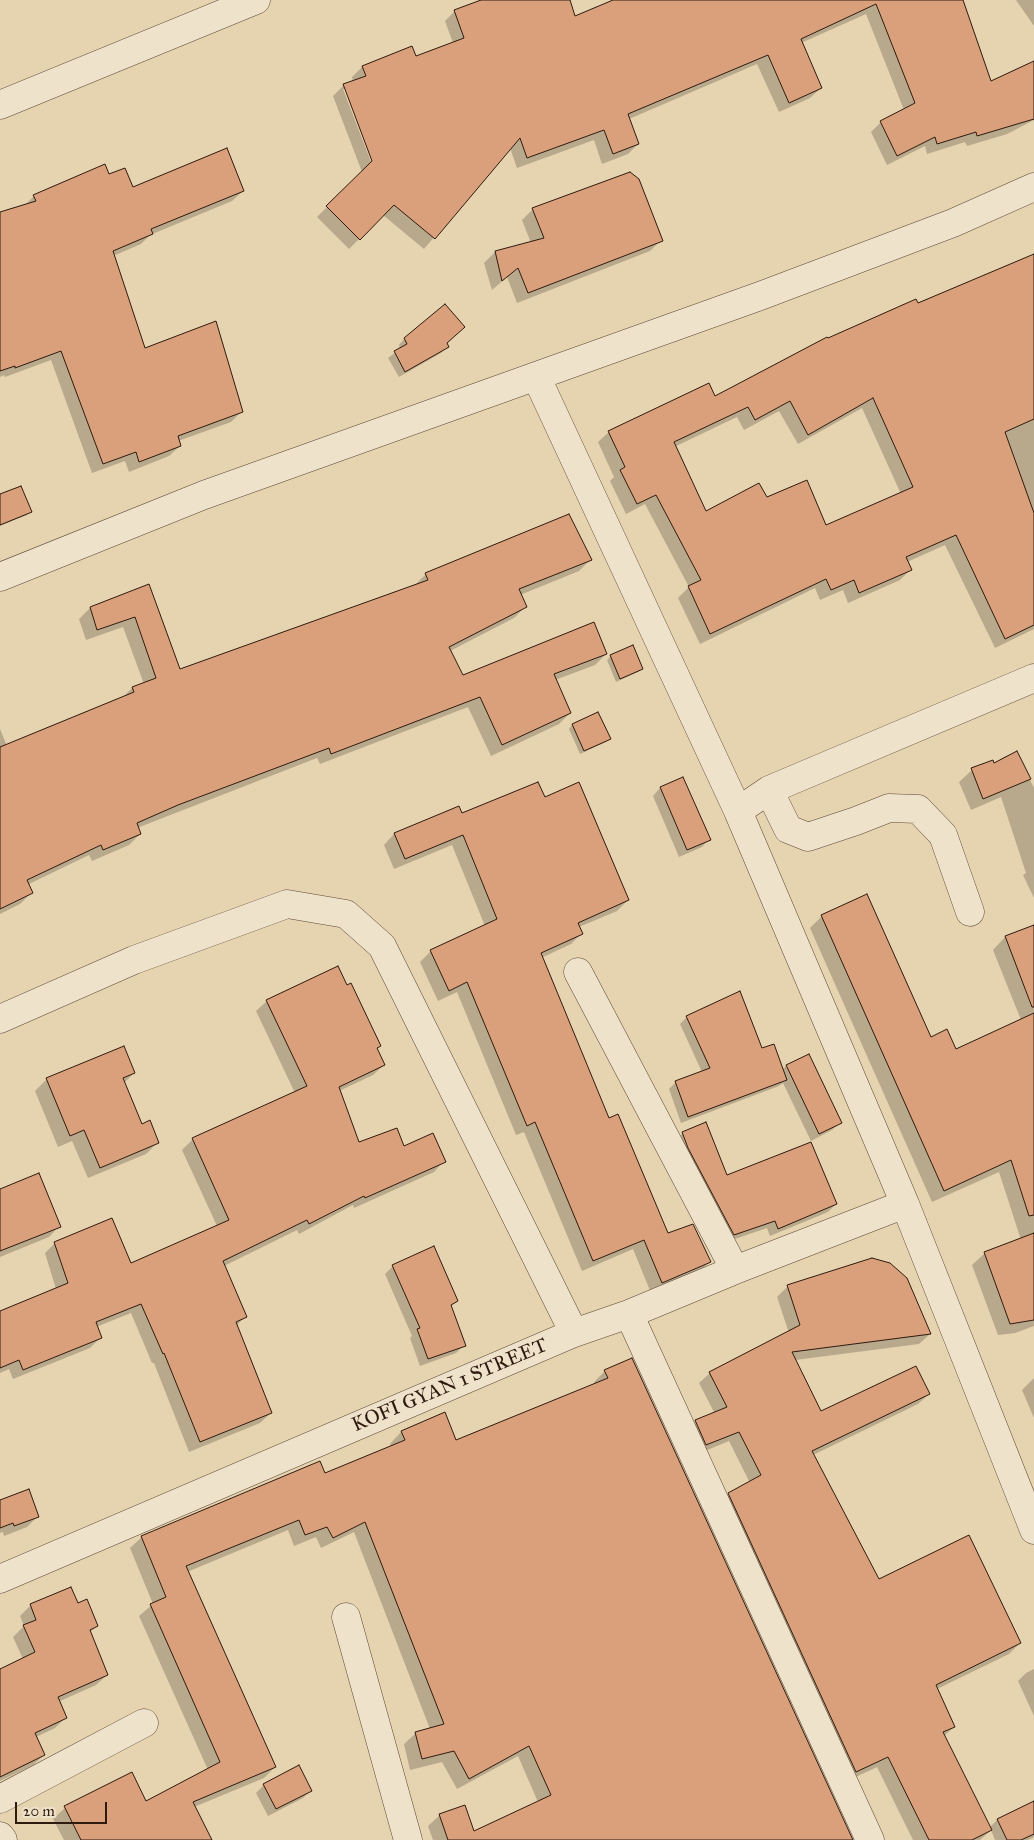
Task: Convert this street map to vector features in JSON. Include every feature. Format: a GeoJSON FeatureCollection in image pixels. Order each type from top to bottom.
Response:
{"type":"FeatureCollection","features":[{"type":"Feature","properties":{"kind":"street"},"geometry":{"type":"LineString","coordinates":[[0,105],[256,0]]}},
{"type":"Feature","properties":{"kind":"street"},"geometry":{"type":"LineString","coordinates":[[0,577],[204,496],[760,296],[953,223],[1034,187]]}},
{"type":"Feature","properties":{"kind":"street"},"geometry":{"type":"LineString","coordinates":[[536,376],[738,811],[905,1204],[1034,1530]]}},
{"type":"Feature","properties":{"kind":"street"},"geometry":{"type":"LineString","coordinates":[[738,811],[769,790],[1033,682]]}},
{"type":"Feature","properties":{"kind":"street"},"geometry":{"type":"LineString","coordinates":[[769,790],[788,829],[808,837],[889,808],[918,809],[943,835],[970,912]]}},
{"type":"Feature","properties":{"kind":"street"},"geometry":{"type":"LineString","coordinates":[[0,1019],[134,960],[287,904],[346,914],[382,946],[574,1333]]}},
{"type":"Feature","properties":{"kind":"street"},"geometry":{"type":"LineString","coordinates":[[578,972],[735,1270]]}},
{"type":"Feature","properties":{"kind":"street","name":"KOFI GYAN 1 STREET"},"geometry":{"type":"LineString","coordinates":[[0,1579],[574,1333],[629,1314],[735,1270],[905,1204]]}},
{"type":"Feature","properties":{"kind":"street"},"geometry":{"type":"LineString","coordinates":[[629,1314],[870,1840]]}},
{"type":"Feature","properties":{"kind":"street"},"geometry":{"type":"LineString","coordinates":[[346,1617],[408,1840]]}},
{"type":"Feature","properties":{"kind":"street"},"geometry":{"type":"LineString","coordinates":[[0,1799],[144,1723]]}},
{"type":"Feature","properties":{"kind":"street"},"geometry":{"type":"LineString","coordinates":[[0,1836],[3,1840]]}},
{"type":"Feature","properties":{"kind":"building"},"geometry":{"type":"Polygon","coordinates":[[[481,0],[570,0],[575,16],[613,0],[963,0],[991,81],[1034,61],[1034,119],[977,136],[976,132],[937,144],[935,137],[897,156],[880,121],[915,103],[876,4],[801,39],[822,88],[789,103],[768,55],[628,114],[639,144],[613,154],[604,130],[527,158],[520,138],[435,239],[394,205],[360,240],[326,206],[372,161],[343,84],[366,76],[362,66],[412,46],[416,56],[464,38],[454,10],[481,0]]]}},
{"type":"Feature","properties":{"kind":"building"},"geometry":{"type":"Polygon","coordinates":[[[227,148],[244,191],[151,229],[153,234],[113,251],[145,348],[216,321],[243,412],[178,436],[181,446],[139,462],[136,452],[103,464],[61,351],[15,368],[15,366],[0,371],[0,212],[36,201],[33,195],[105,164],[109,174],[125,168],[133,187],[227,148]]]}},
{"type":"Feature","properties":{"kind":"building"},"geometry":{"type":"Polygon","coordinates":[[[630,172],[639,179],[663,241],[528,293],[518,268],[502,281],[495,251],[544,238],[532,208],[630,172]]]}},
{"type":"Feature","properties":{"kind":"building"},"geometry":{"type":"Polygon","coordinates":[[[1034,254],[1034,419],[1005,432],[1034,513],[1034,625],[1005,639],[956,535],[906,557],[912,570],[859,593],[854,580],[831,590],[826,579],[710,634],[688,586],[701,580],[656,495],[637,504],[620,470],[625,467],[608,431],[709,383],[715,396],[827,337],[916,299],[918,303],[1034,254]],[[873,398],[808,435],[790,401],[755,420],[748,407],[674,442],[706,511],[759,483],[767,497],[807,480],[826,525],[913,487],[873,398]]]}},
{"type":"Feature","properties":{"kind":"building"},"geometry":{"type":"Polygon","coordinates":[[[445,304],[465,327],[447,343],[449,347],[405,372],[394,351],[407,344],[404,338],[445,304]]]}},
{"type":"Feature","properties":{"kind":"building"},"geometry":{"type":"Polygon","coordinates":[[[21,486],[32,512],[0,525],[0,494],[21,486]]]}},
{"type":"Feature","properties":{"kind":"building"},"geometry":{"type":"Polygon","coordinates":[[[569,514],[592,560],[519,589],[527,607],[449,647],[463,675],[594,622],[607,654],[554,674],[571,713],[502,745],[480,697],[331,754],[329,748],[178,805],[137,823],[141,834],[103,850],[101,845],[27,880],[33,893],[0,909],[0,747],[134,692],[132,687],[156,678],[135,617],[97,630],[90,607],[149,584],[180,669],[428,580],[425,573],[569,514]]]}},
{"type":"Feature","properties":{"kind":"building"},"geometry":{"type":"Polygon","coordinates":[[[633,645],[643,669],[620,679],[610,655],[633,645]]]}},
{"type":"Feature","properties":{"kind":"building"},"geometry":{"type":"Polygon","coordinates":[[[598,712],[611,739],[584,751],[572,724],[598,712]]]}},
{"type":"Feature","properties":{"kind":"building"},"geometry":{"type":"Polygon","coordinates":[[[1017,751],[1031,779],[983,799],[971,768],[993,760],[994,763],[1017,751]]]}},
{"type":"Feature","properties":{"kind":"building"},"geometry":{"type":"Polygon","coordinates":[[[683,777],[711,840],[687,850],[660,787],[683,777]]]}},
{"type":"Feature","properties":{"kind":"building"},"geometry":{"type":"Polygon","coordinates":[[[538,782],[545,797],[579,782],[629,900],[578,923],[583,934],[541,953],[609,1118],[618,1114],[668,1233],[693,1224],[711,1262],[662,1283],[644,1240],[593,1261],[535,1122],[527,1126],[467,982],[449,991],[430,950],[497,919],[463,835],[405,859],[394,833],[459,806],[462,813],[538,782]]]}},
{"type":"Feature","properties":{"kind":"building"},"geometry":{"type":"Polygon","coordinates":[[[867,894],[931,1037],[947,1029],[956,1049],[1034,1013],[1034,1215],[1029,1216],[1011,1160],[944,1191],[821,915],[867,894]]]}},
{"type":"Feature","properties":{"kind":"building"},"geometry":{"type":"Polygon","coordinates":[[[1034,925],[1034,1007],[1032,1007],[1005,936],[1034,925]]]}},
{"type":"Feature","properties":{"kind":"building"},"geometry":{"type":"Polygon","coordinates":[[[338,966],[347,985],[351,983],[381,1046],[377,1048],[385,1065],[339,1087],[359,1142],[397,1128],[404,1146],[433,1133],[446,1162],[365,1198],[364,1196],[309,1224],[307,1220],[223,1261],[247,1317],[236,1322],[272,1413],[200,1442],[164,1353],[141,1304],[96,1322],[102,1338],[23,1370],[19,1360],[0,1368],[0,1311],[68,1283],[54,1242],[112,1218],[131,1263],[229,1220],[192,1138],[307,1086],[266,1000],[338,966]]]}},
{"type":"Feature","properties":{"kind":"building"},"geometry":{"type":"Polygon","coordinates":[[[740,991],[762,1048],[774,1044],[787,1080],[688,1117],[675,1081],[710,1068],[686,1016],[740,991]]]}},
{"type":"Feature","properties":{"kind":"building"},"geometry":{"type":"Polygon","coordinates":[[[124,1046],[135,1073],[123,1078],[142,1124],[150,1120],[159,1143],[100,1168],[84,1130],[70,1136],[46,1078],[124,1046]]]}},
{"type":"Feature","properties":{"kind":"building"},"geometry":{"type":"Polygon","coordinates":[[[809,1054],[842,1123],[819,1134],[786,1065],[809,1054]]]}},
{"type":"Feature","properties":{"kind":"building"},"geometry":{"type":"Polygon","coordinates":[[[706,1122],[727,1175],[811,1142],[837,1204],[778,1229],[775,1221],[734,1235],[688,1148],[682,1132],[706,1122]]]}},
{"type":"Feature","properties":{"kind":"building"},"geometry":{"type":"Polygon","coordinates":[[[39,1173],[61,1227],[0,1251],[0,1189],[39,1173]]]}},
{"type":"Feature","properties":{"kind":"building"},"geometry":{"type":"Polygon","coordinates":[[[1034,1233],[1034,1320],[1010,1324],[984,1252],[1034,1233]]]}},
{"type":"Feature","properties":{"kind":"building"},"geometry":{"type":"Polygon","coordinates":[[[434,1246],[458,1301],[451,1305],[466,1346],[428,1359],[417,1329],[420,1328],[392,1265],[434,1246]]]}},
{"type":"Feature","properties":{"kind":"building"},"geometry":{"type":"Polygon","coordinates":[[[872,1258],[890,1263],[907,1278],[931,1334],[792,1352],[821,1411],[916,1366],[930,1394],[812,1451],[879,1579],[969,1535],[1021,1643],[936,1685],[955,1727],[943,1732],[992,1830],[972,1840],[929,1840],[888,1757],[856,1772],[728,1493],[761,1475],[739,1432],[706,1445],[695,1420],[727,1407],[709,1372],[800,1325],[787,1285],[872,1258]]]}},
{"type":"Feature","properties":{"kind":"building"},"geometry":{"type":"Polygon","coordinates":[[[632,1358],[853,1840],[448,1840],[439,1814],[465,1805],[474,1831],[551,1795],[529,1746],[469,1779],[454,1751],[422,1759],[415,1732],[444,1724],[365,1522],[333,1538],[327,1527],[305,1535],[299,1520],[186,1566],[276,1767],[193,1802],[212,1840],[81,1840],[64,1806],[132,1772],[146,1801],[220,1762],[150,1604],[166,1597],[141,1536],[320,1461],[325,1473],[405,1440],[401,1431],[445,1412],[456,1440],[608,1378],[604,1370],[632,1358]]]}},
{"type":"Feature","properties":{"kind":"building"},"geometry":{"type":"Polygon","coordinates":[[[29,1489],[39,1517],[14,1526],[13,1523],[0,1528],[0,1500],[29,1489]]]}},
{"type":"Feature","properties":{"kind":"building"},"geometry":{"type":"Polygon","coordinates":[[[71,1587],[78,1603],[87,1599],[98,1626],[90,1630],[108,1675],[58,1697],[67,1718],[35,1733],[45,1755],[0,1777],[0,1669],[35,1652],[23,1625],[36,1620],[30,1604],[71,1587]]]}},
{"type":"Feature","properties":{"kind":"building"},"geometry":{"type":"Polygon","coordinates":[[[299,1765],[312,1791],[276,1809],[263,1784],[299,1765]]]}},
{"type":"Feature","properties":{"kind":"building"},"geometry":{"type":"Polygon","coordinates":[[[1034,1801],[1034,1834],[1021,1840],[1007,1840],[997,1819],[1034,1801]]]}}]}
